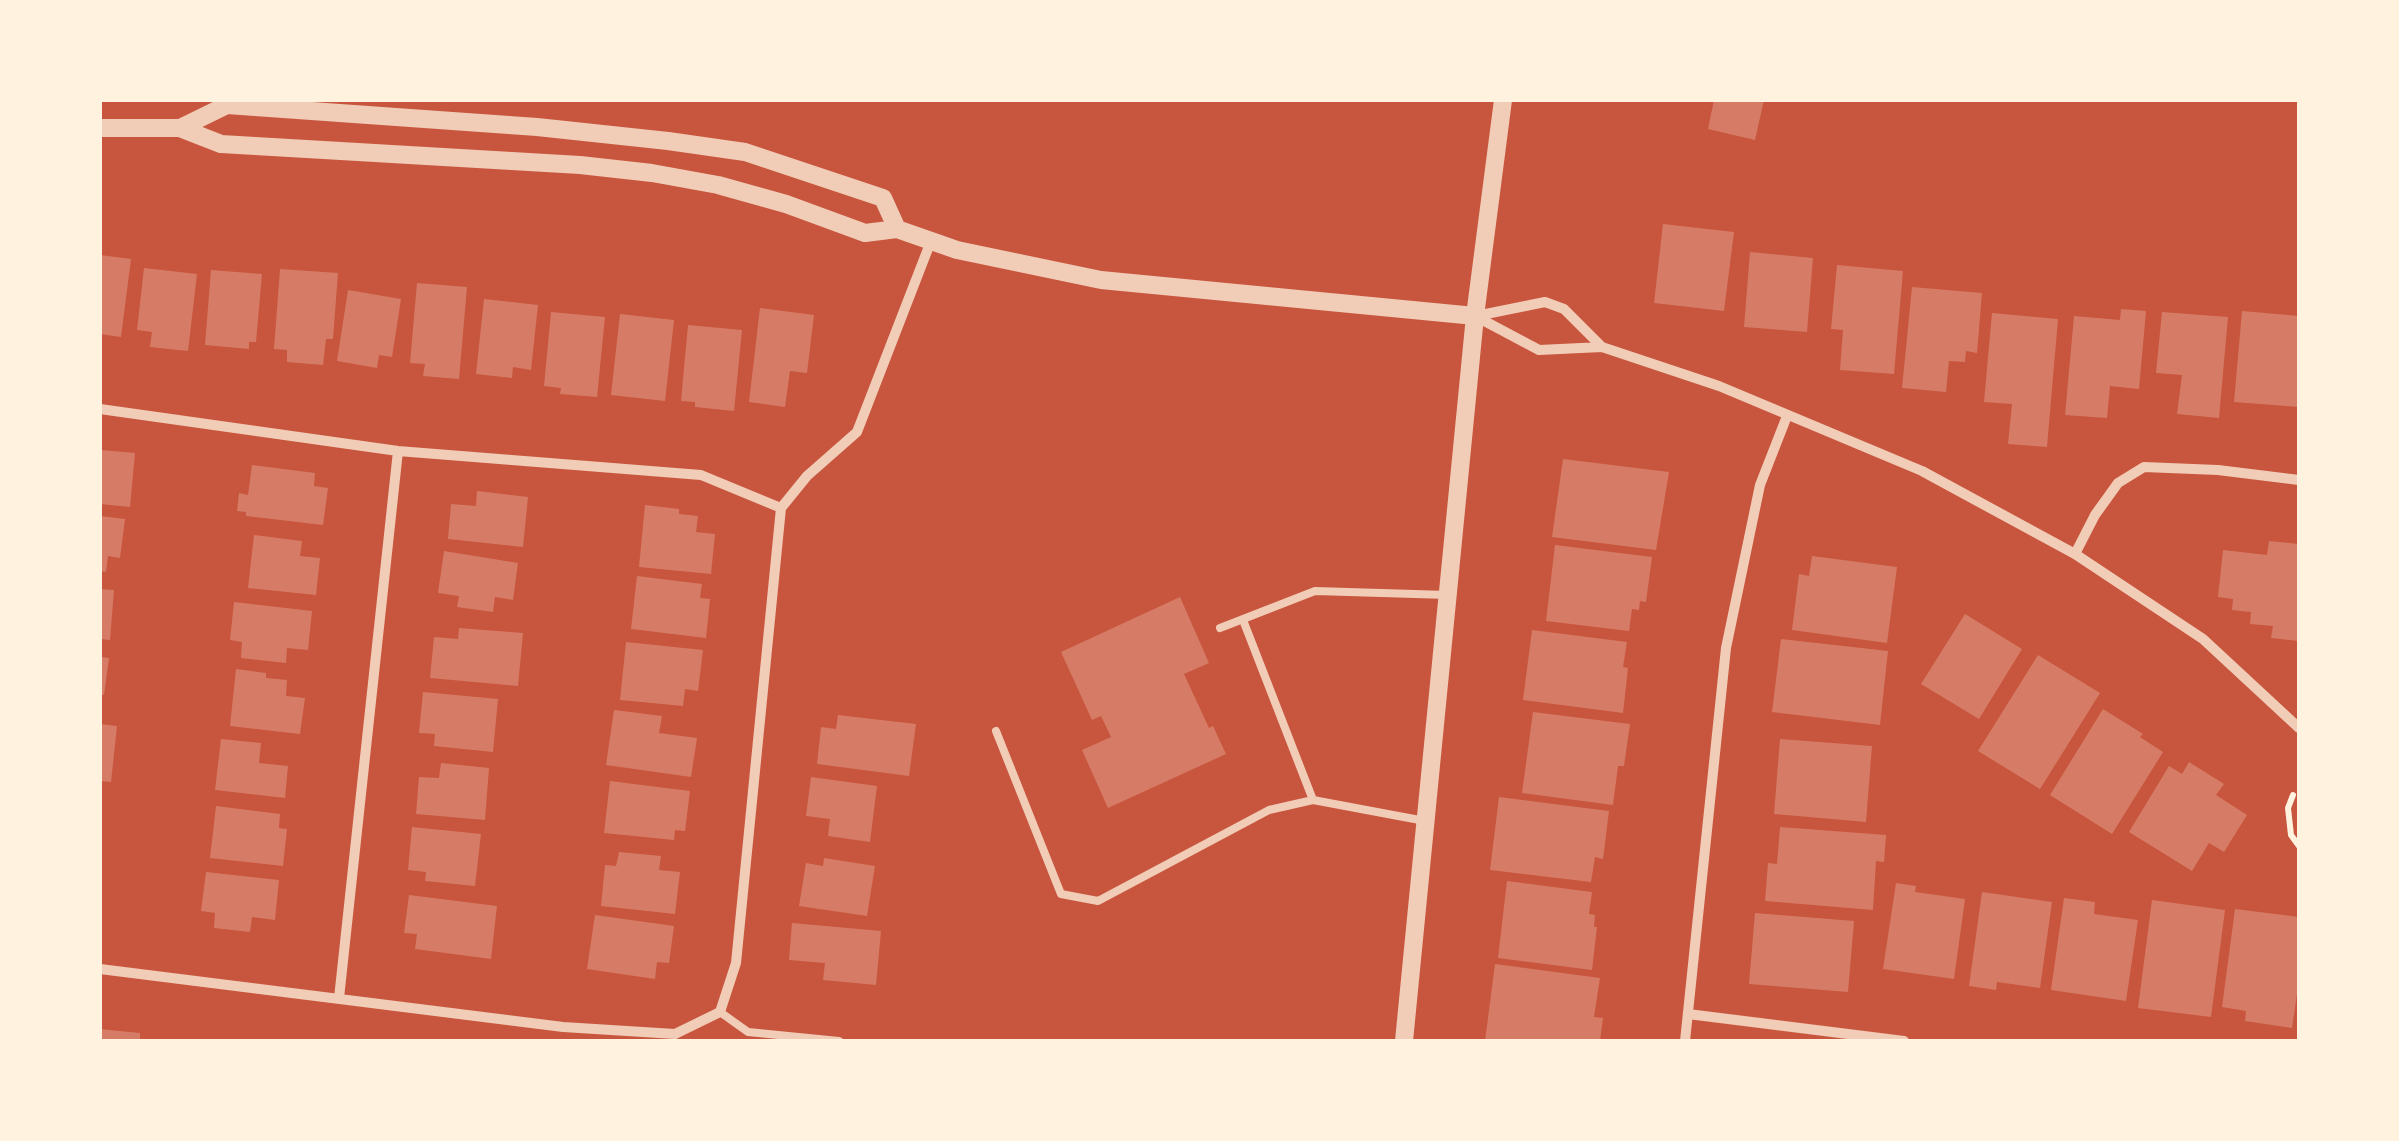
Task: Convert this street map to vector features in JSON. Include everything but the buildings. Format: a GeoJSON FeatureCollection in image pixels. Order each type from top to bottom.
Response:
{"type":"FeatureCollection","features":[{"type":"Feature","properties":{"kind":"street"},"geometry":{"type":"LineString","coordinates":[[1404,1041],[1475,316],[1503,100]]}},
{"type":"Feature","properties":{"kind":"street"},"geometry":{"type":"LineString","coordinates":[[180,128],[226,105],[537,126],[668,141],[745,152],[883,198],[897,229]]}},
{"type":"Feature","properties":{"kind":"street"},"geometry":{"type":"LineString","coordinates":[[100,128],[180,128],[221,144],[580,164],[652,173],[718,185],[786,204],[865,233],[897,229],[956,250],[1102,280],[1475,316],[1545,302],[1564,309],[1602,347]]}},
{"type":"Feature","properties":{"kind":"street"},"geometry":{"type":"LineString","coordinates":[[100,969],[563,1027],[675,1034],[720,1012],[736,963],[781,508],[807,476],[856,432],[931,241]]}},
{"type":"Feature","properties":{"kind":"street"},"geometry":{"type":"LineString","coordinates":[[1475,316],[1539,350],[1602,347],[1719,386],[1922,471],[2075,554],[2203,638],[2299,728]]}},
{"type":"Feature","properties":{"kind":"street"},"geometry":{"type":"LineString","coordinates":[[100,409],[398,452],[701,475],[781,508]]}},
{"type":"Feature","properties":{"kind":"street"},"geometry":{"type":"LineString","coordinates":[[1685,1041],[1726,648],[1760,485],[1787,416]]}},
{"type":"Feature","properties":{"kind":"street"},"geometry":{"type":"LineString","coordinates":[[339,998],[398,452]]}},
{"type":"Feature","properties":{"kind":"street"},"geometry":{"type":"LineString","coordinates":[[2075,554],[2095,515],[2118,484],[2144,467],[2218,470],[2299,480]]}},
{"type":"Feature","properties":{"kind":"street"},"geometry":{"type":"LineString","coordinates":[[1688,1014],[1904,1041]]}},
{"type":"Feature","properties":{"kind":"lane"},"geometry":{"type":"LineString","coordinates":[[1220,628],[1315,591],[1448,595]]}},
{"type":"Feature","properties":{"kind":"lane"},"geometry":{"type":"LineString","coordinates":[[1243,620],[1313,800]]}},
{"type":"Feature","properties":{"kind":"lane"},"geometry":{"type":"LineString","coordinates":[[996,730],[1062,894],[1098,901],[1269,810],[1313,800],[1425,821]]}},
{"type":"Feature","properties":{"kind":"lane"},"geometry":{"type":"LineString","coordinates":[[720,1012],[748,1032],[840,1041]]}},
{"type":"Feature","properties":{"kind":"path"},"geometry":{"type":"LineString","coordinates":[[2293,796],[2288,808],[2291,835],[2299,846]]}}]}
